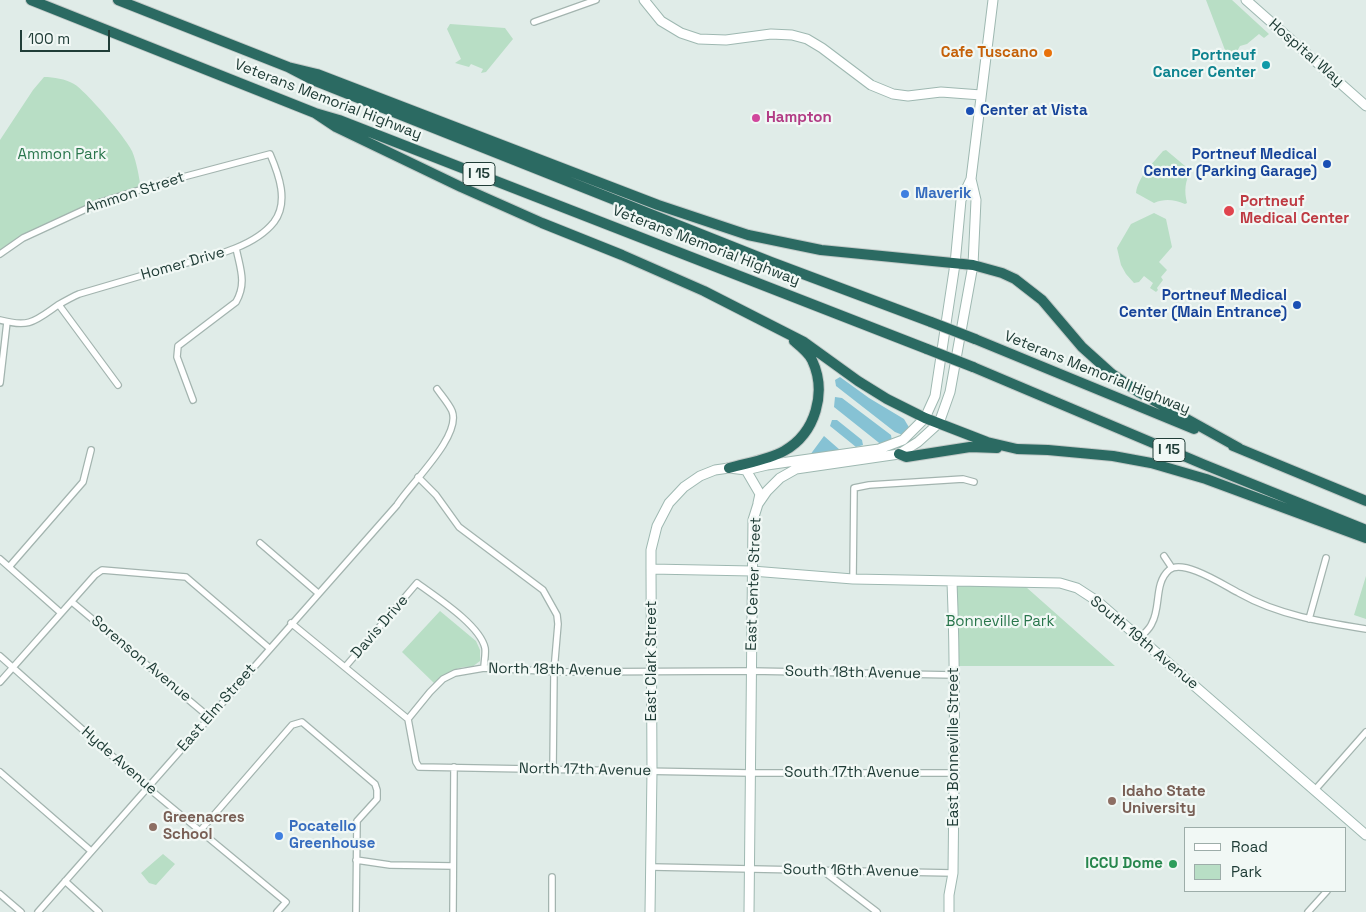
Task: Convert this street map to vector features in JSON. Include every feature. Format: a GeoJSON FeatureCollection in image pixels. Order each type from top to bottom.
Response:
{"type":"FeatureCollection","features":[{"type":"Feature","properties":{"kind":"highway","name":"Veterans Memorial Highway"},"geometry":{"type":"LineString","coordinates":[[31,0],[315,113],[339,120],[973,367],[1366,530]]}},
{"type":"Feature","properties":{"kind":"highway","name":"Veterans Memorial Highway"},"geometry":{"type":"LineString","coordinates":[[118,0],[288,66],[313,80],[771,262],[931,322],[1090,385],[1366,500]]}},
{"type":"Feature","properties":{"kind":"highway"},"geometry":{"type":"LineString","coordinates":[[288,66],[317,74],[658,205],[748,235],[821,250],[973,265],[990,269],[1015,279],[1042,300],[1082,347],[1112,374],[1140,393],[1239,448]]}},
{"type":"Feature","properties":{"kind":"highway"},"geometry":{"type":"LineString","coordinates":[[315,113],[336,127],[461,187],[542,223],[704,290],[804,342],[858,381],[887,399],[925,418],[987,442],[1017,449]]}},
{"type":"Feature","properties":{"kind":"highway"},"geometry":{"type":"LineString","coordinates":[[729,468],[784,451],[801,438],[812,421],[820,389],[812,358],[784,332]]}},
{"type":"Feature","properties":{"kind":"highway"},"geometry":{"type":"LineString","coordinates":[[899,454],[906,457],[970,447],[1048,450],[1114,456],[1151,463],[1206,479],[1366,538]]}},
{"type":"Feature","properties":{"kind":"main road"},"geometry":{"type":"LineString","coordinates":[[644,0],[661,21],[699,39],[726,40],[770,34],[792,35],[807,40],[822,48],[871,85],[887,92],[908,96],[941,92],[981,95]]}},
{"type":"Feature","properties":{"kind":"main road","name":"East Center Street"},"geometry":{"type":"LineString","coordinates":[[746,470],[879,448],[903,440],[925,418],[935,396],[955,264],[961,200],[971,178],[993,0]]}},
{"type":"Feature","properties":{"kind":"main road","name":"Hospital Way"},"geometry":{"type":"LineString","coordinates":[[1246,0],[1366,106]]}},
{"type":"Feature","properties":{"kind":"main road","name":"East Center Street"},"geometry":{"type":"LineString","coordinates":[[750,912],[753,520],[758,504],[773,483],[796,469],[899,454],[918,442],[939,423],[950,392],[973,265],[976,200],[971,178]]}},
{"type":"Feature","properties":{"kind":"main road","name":"East Clark Street"},"geometry":{"type":"LineString","coordinates":[[650,912],[652,867],[651,550],[657,526],[669,502],[684,487],[700,476],[729,468],[746,470]]}},
{"type":"Feature","properties":{"kind":"main road"},"geometry":{"type":"LineString","coordinates":[[746,470],[760,494],[758,504]]}},
{"type":"Feature","properties":{"kind":"main road","name":"South 19th Avenue"},"geometry":{"type":"LineString","coordinates":[[651,569],[752,571],[853,579],[1060,583],[1077,588],[1097,601],[1366,835]]}},
{"type":"Feature","properties":{"kind":"main road","name":"East Bonneville Street"},"geometry":{"type":"LineString","coordinates":[[949,912],[949,894],[953,873],[954,773],[952,582]]}},
{"type":"Feature","properties":{"kind":"street"},"geometry":{"type":"LineString","coordinates":[[534,22],[596,0]]}},
{"type":"Feature","properties":{"kind":"street","name":"Homer Drive"},"geometry":{"type":"LineString","coordinates":[[0,320],[26,324],[40,319],[59,305],[79,294],[236,248],[260,236],[274,222],[280,209],[282,194],[278,172],[270,154],[248,160]]}},
{"type":"Feature","properties":{"kind":"street","name":"Ammon Street"},"geometry":{"type":"LineString","coordinates":[[0,254],[23,238],[101,202],[168,181],[248,160]]}},
{"type":"Feature","properties":{"kind":"street"},"geometry":{"type":"LineString","coordinates":[[193,400],[178,358],[178,346],[236,302],[242,292],[242,276],[236,248]]}},
{"type":"Feature","properties":{"kind":"street"},"geometry":{"type":"LineString","coordinates":[[59,305],[118,384]]}},
{"type":"Feature","properties":{"kind":"street"},"geometry":{"type":"LineString","coordinates":[[0,383],[7,322]]}},
{"type":"Feature","properties":{"kind":"street","name":"East Elm Street"},"geometry":{"type":"LineString","coordinates":[[38,912],[397,505],[438,453],[453,428],[452,412],[437,389]]}},
{"type":"Feature","properties":{"kind":"street"},"geometry":{"type":"LineString","coordinates":[[9,567],[83,482],[91,450]]}},
{"type":"Feature","properties":{"kind":"street"},"geometry":{"type":"LineString","coordinates":[[418,477],[436,495],[459,526],[543,590],[557,615],[554,671],[553,769]]}},
{"type":"Feature","properties":{"kind":"street"},"geometry":{"type":"LineString","coordinates":[[853,579],[854,488],[869,485],[963,479],[974,482]]}},
{"type":"Feature","properties":{"kind":"street"},"geometry":{"type":"LineString","coordinates":[[260,543],[318,593]]}},
{"type":"Feature","properties":{"kind":"street"},"geometry":{"type":"LineString","coordinates":[[1164,556],[1172,568]]}},
{"type":"Feature","properties":{"kind":"street"},"geometry":{"type":"LineString","coordinates":[[1308,618],[1326,558]]}},
{"type":"Feature","properties":{"kind":"street"},"geometry":{"type":"LineString","coordinates":[[0,559],[61,613]]}},
{"type":"Feature","properties":{"kind":"street"},"geometry":{"type":"LineString","coordinates":[[1140,638],[1152,624],[1160,587],[1166,574],[1172,568],[1179,567],[1193,570],[1246,597],[1286,614],[1366,629]]}},
{"type":"Feature","properties":{"kind":"street"},"geometry":{"type":"LineString","coordinates":[[0,682],[95,575],[102,570],[186,577],[269,648]]}},
{"type":"Feature","properties":{"kind":"street","name":"Davis Drive"},"geometry":{"type":"LineString","coordinates":[[346,666],[417,583],[466,622],[480,637],[486,650],[484,668]]}},
{"type":"Feature","properties":{"kind":"street","name":"Sorenson Avenue"},"geometry":{"type":"LineString","coordinates":[[72,602],[209,717]]}},
{"type":"Feature","properties":{"kind":"street"},"geometry":{"type":"LineString","coordinates":[[291,623],[346,666],[408,719]]}},
{"type":"Feature","properties":{"kind":"street","name":"Hyde Avenue"},"geometry":{"type":"LineString","coordinates":[[0,656],[147,787],[286,902],[277,912]]}},
{"type":"Feature","properties":{"kind":"street","name":"North 18th Avenue"},"geometry":{"type":"LineString","coordinates":[[408,719],[443,679],[455,673],[484,668],[652,672],[752,670]]}},
{"type":"Feature","properties":{"kind":"street","name":"South 18th Avenue"},"geometry":{"type":"LineString","coordinates":[[752,670],[954,675]]}},
{"type":"Feature","properties":{"kind":"street","name":"North 17th Avenue"},"geometry":{"type":"LineString","coordinates":[[408,719],[416,762],[419,767],[750,773]]}},
{"type":"Feature","properties":{"kind":"street"},"geometry":{"type":"LineString","coordinates":[[200,831],[292,725],[302,722],[375,784],[377,790],[377,798],[357,821],[356,912]]}},
{"type":"Feature","properties":{"kind":"street"},"geometry":{"type":"LineString","coordinates":[[1314,790],[1366,732]]}},
{"type":"Feature","properties":{"kind":"street"},"geometry":{"type":"LineString","coordinates":[[453,912],[454,767]]}},
{"type":"Feature","properties":{"kind":"street"},"geometry":{"type":"LineString","coordinates":[[0,772],[91,851]]}},
{"type":"Feature","properties":{"kind":"street","name":"South 17th Avenue"},"geometry":{"type":"LineString","coordinates":[[750,773],[954,773]]}},
{"type":"Feature","properties":{"kind":"street"},"geometry":{"type":"LineString","coordinates":[[356,860],[390,865],[453,866]]}},
{"type":"Feature","properties":{"kind":"street","name":"South 16th Avenue"},"geometry":{"type":"LineString","coordinates":[[652,867],[953,873]]}},
{"type":"Feature","properties":{"kind":"street"},"geometry":{"type":"LineString","coordinates":[[822,870],[876,912]]}},
{"type":"Feature","properties":{"kind":"street"},"geometry":{"type":"LineString","coordinates":[[552,878],[552,912]]}},
{"type":"Feature","properties":{"kind":"street"},"geometry":{"type":"LineString","coordinates":[[65,882],[99,912]]}},
{"type":"Feature","properties":{"kind":"street"},"geometry":{"type":"LineString","coordinates":[[1308,912],[1325,892]]}},
{"type":"Feature","properties":{"kind":"street"},"geometry":{"type":"LineString","coordinates":[[0,894],[21,912]]}},
{"type":"Feature","properties":{"kind":"green space"},"geometry":{"type":"Polygon","coordinates":[[[1206,0],[1232,0],[1269,34],[1264,38],[1259,34],[1247,44],[1240,46],[1235,55],[1238,61],[1228,58],[1206,0]]]}},
{"type":"Feature","properties":{"kind":"green space"},"geometry":{"type":"Polygon","coordinates":[[[450,24],[505,28],[513,39],[486,72],[481,73],[483,69],[471,64],[469,67],[455,63],[461,59],[447,29],[450,24]]]}},
{"type":"Feature","properties":{"kind":"green space","name":"Ammon Park"},"geometry":{"type":"Polygon","coordinates":[[[44,77],[52,77],[74,84],[105,115],[132,151],[137,165],[141,189],[104,201],[68,216],[16,243],[0,254],[0,140],[33,90],[44,77]]]}},
{"type":"Feature","properties":{"kind":"green space"},"geometry":{"type":"Polygon","coordinates":[[[1166,150],[1191,171],[1186,182],[1187,203],[1185,204],[1170,200],[1154,203],[1136,193],[1146,170],[1166,150]]]}},
{"type":"Feature","properties":{"kind":"green space"},"geometry":{"type":"Polygon","coordinates":[[[1154,213],[1166,219],[1172,247],[1159,262],[1167,270],[1161,277],[1163,280],[1156,292],[1150,288],[1153,283],[1144,276],[1139,282],[1134,283],[1126,274],[1121,265],[1117,248],[1131,224],[1154,213]]]}},
{"type":"Feature","properties":{"kind":"green space"},"geometry":{"type":"Polygon","coordinates":[[[1366,576],[1366,619],[1354,615],[1366,576]]]}},
{"type":"Feature","properties":{"kind":"green space","name":"Bonneville Park"},"geometry":{"type":"Polygon","coordinates":[[[1017,579],[1115,666],[955,666],[956,582],[1017,579]]]}},
{"type":"Feature","properties":{"kind":"green space"},"geometry":{"type":"Polygon","coordinates":[[[440,611],[476,641],[480,650],[480,661],[472,667],[462,667],[452,671],[435,684],[402,652],[440,611]]]}},
{"type":"Feature","properties":{"kind":"green space"},"geometry":{"type":"Polygon","coordinates":[[[163,854],[175,864],[156,885],[149,883],[141,873],[163,854]]]}},
{"type":"Feature","properties":{"kind":"water"},"geometry":{"type":"Polygon","coordinates":[[[840,377],[869,398],[904,419],[910,429],[905,436],[895,432],[836,386],[835,380],[840,377]]]}},
{"type":"Feature","properties":{"kind":"water"},"geometry":{"type":"Polygon","coordinates":[[[835,397],[842,398],[891,435],[892,441],[883,446],[834,407],[835,397]]]}},
{"type":"Feature","properties":{"kind":"water"},"geometry":{"type":"Polygon","coordinates":[[[832,420],[837,420],[862,440],[863,445],[856,447],[830,426],[832,420]]]}},
{"type":"Feature","properties":{"kind":"water"},"geometry":{"type":"Polygon","coordinates":[[[824,436],[840,450],[810,455],[824,436]]]}},
{"type":"Feature","properties":{"kind":"place","name":"Cafe Tuscano"},"geometry":{"type":"Point","coordinates":[1048,53]}},
{"type":"Feature","properties":{"kind":"place","name":"Portneuf Cancer Center"},"geometry":{"type":"Point","coordinates":[1266,65]}},
{"type":"Feature","properties":{"kind":"place","name":"Center at Vista"},"geometry":{"type":"Point","coordinates":[970,111]}},
{"type":"Feature","properties":{"kind":"place","name":"Hampton"},"geometry":{"type":"Point","coordinates":[756,118]}},
{"type":"Feature","properties":{"kind":"place","name":"Portneuf Medical Center (Parking Garage)"},"geometry":{"type":"Point","coordinates":[1327,164]}},
{"type":"Feature","properties":{"kind":"place","name":"Maverik"},"geometry":{"type":"Point","coordinates":[905,194]}},
{"type":"Feature","properties":{"kind":"place","name":"Portneuf Medical Center"},"geometry":{"type":"Point","coordinates":[1229,211]}},
{"type":"Feature","properties":{"kind":"place","name":"Portneuf Medical Center (Main Entrance)"},"geometry":{"type":"Point","coordinates":[1297,305]}},
{"type":"Feature","properties":{"kind":"place","name":"Idaho State University"},"geometry":{"type":"Point","coordinates":[1112,801]}},
{"type":"Feature","properties":{"kind":"place","name":"Greenacres School"},"geometry":{"type":"Point","coordinates":[153,827]}},
{"type":"Feature","properties":{"kind":"place","name":"Pocatello Greenhouse"},"geometry":{"type":"Point","coordinates":[279,836]}},
{"type":"Feature","properties":{"kind":"place","name":"ICCU Dome"},"geometry":{"type":"Point","coordinates":[1173,864]}}]}
